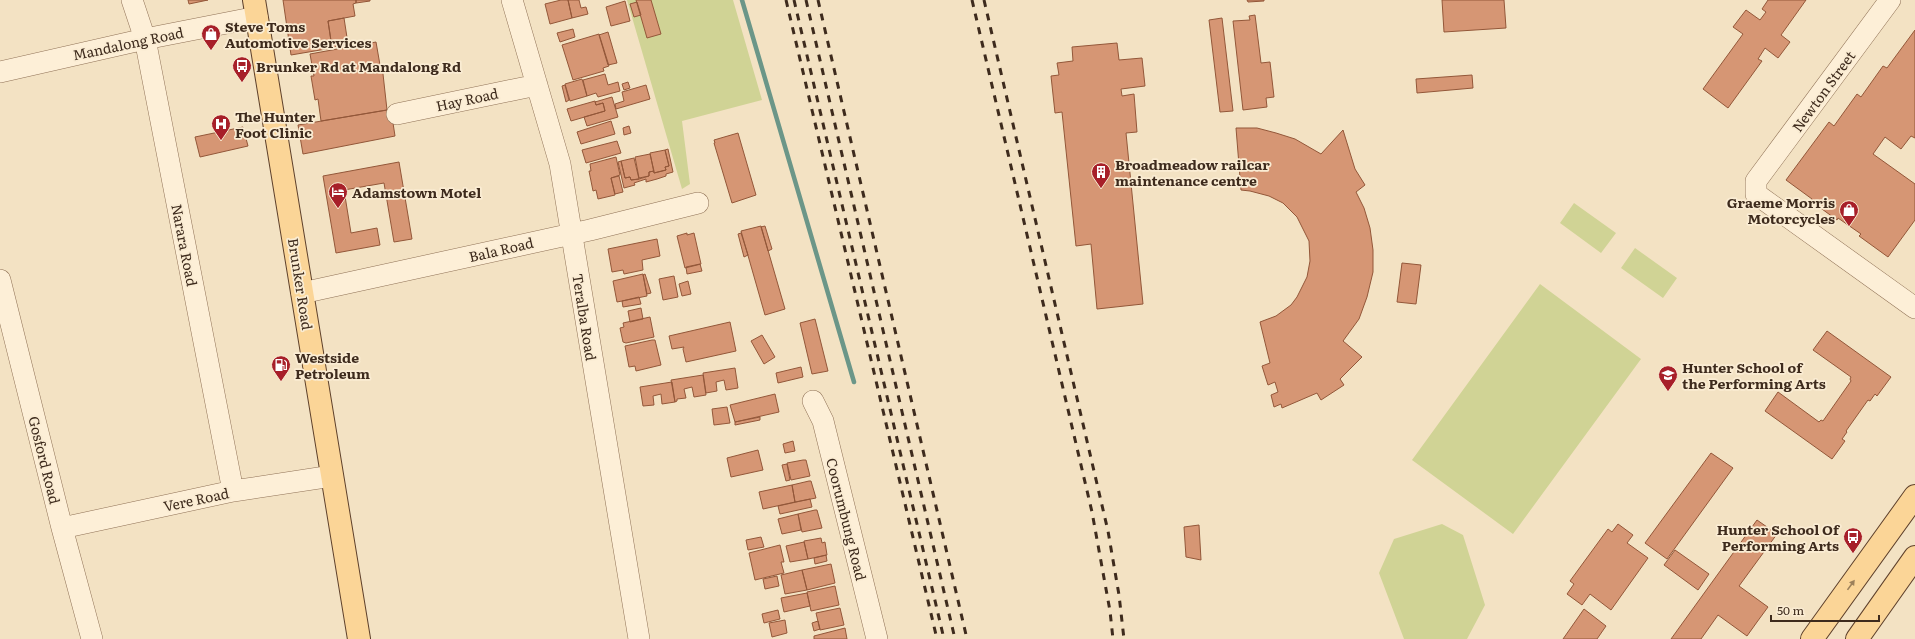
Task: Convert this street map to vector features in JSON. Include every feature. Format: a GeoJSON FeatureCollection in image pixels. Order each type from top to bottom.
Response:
{"type":"FeatureCollection","features":[{"type":"Feature","properties":{"kind":"main road","name":"Brunker Road"},"geometry":{"type":"LineString","coordinates":[[256,9],[359,639]]}},
{"type":"Feature","properties":{"kind":"main road"},"geometry":{"type":"LineString","coordinates":[[1812,639],[1915,496]]}},
{"type":"Feature","properties":{"kind":"main road"},"geometry":{"type":"LineString","coordinates":[[1856,639],[1915,557]]}},
{"type":"Feature","properties":{"kind":"street","name":"Narara Road"},"geometry":{"type":"LineString","coordinates":[[132,0],[145,38],[233,492]]}},
{"type":"Feature","properties":{"kind":"street","name":"Teralba Road"},"geometry":{"type":"LineString","coordinates":[[512,0],[560,164],[639,639]]}},
{"type":"Feature","properties":{"kind":"street","name":"Newton Street"},"geometry":{"type":"LineString","coordinates":[[1890,0],[1756,181],[1756,194],[1915,308]]}},
{"type":"Feature","properties":{"kind":"street","name":"Mandalong Road"},"geometry":{"type":"LineString","coordinates":[[0,72],[145,38],[256,9]]}},
{"type":"Feature","properties":{"kind":"street","name":"Hay Road"},"geometry":{"type":"LineString","coordinates":[[398,114],[537,85]]}},
{"type":"Feature","properties":{"kind":"street","name":"Bala Road"},"geometry":{"type":"LineString","coordinates":[[302,293],[571,234],[698,203]]}},
{"type":"Feature","properties":{"kind":"street","name":"Gosford Road"},"geometry":{"type":"LineString","coordinates":[[0,280],[62,528],[92,639]]}},
{"type":"Feature","properties":{"kind":"street","name":"Coorumbung Road"},"geometry":{"type":"LineString","coordinates":[[813,401],[823,421],[877,639]]}},
{"type":"Feature","properties":{"kind":"street","name":"Vere Road"},"geometry":{"type":"LineString","coordinates":[[62,528],[233,492],[332,476]]}},
{"type":"Feature","properties":{"kind":"green space"},"geometry":{"type":"Polygon","coordinates":[[[627,0],[733,0],[762,100],[682,121],[690,184],[682,189],[627,0]]]}},
{"type":"Feature","properties":{"kind":"green space"},"geometry":{"type":"Polygon","coordinates":[[[1574,203],[1616,233],[1601,253],[1560,223],[1574,203]]]}},
{"type":"Feature","properties":{"kind":"green space"},"geometry":{"type":"Polygon","coordinates":[[[1635,248],[1677,278],[1663,298],[1621,268],[1635,248]]]}},
{"type":"Feature","properties":{"kind":"green space"},"geometry":{"type":"Polygon","coordinates":[[[1540,284],[1641,359],[1513,534],[1412,460],[1540,284]]]}},
{"type":"Feature","properties":{"kind":"green space"},"geometry":{"type":"Polygon","coordinates":[[[1442,524],[1463,535],[1485,605],[1467,639],[1404,639],[1379,573],[1394,539],[1442,524]]]}},
{"type":"Feature","properties":{"kind":"building"},"geometry":{"type":"Polygon","coordinates":[[[188,0],[208,0],[189,4],[188,0]]]}},
{"type":"Feature","properties":{"kind":"building"},"geometry":{"type":"Polygon","coordinates":[[[283,0],[356,0],[356,3],[353,4],[355,16],[328,21],[332,48],[291,55],[283,0]]]}},
{"type":"Feature","properties":{"kind":"building"},"geometry":{"type":"Polygon","coordinates":[[[356,0],[370,0],[370,1],[356,3],[356,0]]]}},
{"type":"Feature","properties":{"kind":"building"},"geometry":{"type":"Polygon","coordinates":[[[568,0],[572,18],[550,24],[545,4],[568,0]]]}},
{"type":"Feature","properties":{"kind":"building"},"geometry":{"type":"Polygon","coordinates":[[[568,0],[579,0],[581,8],[586,7],[588,14],[572,18],[568,0]]]}},
{"type":"Feature","properties":{"kind":"building"},"geometry":{"type":"Polygon","coordinates":[[[636,0],[651,0],[661,34],[647,38],[636,0]]]}},
{"type":"Feature","properties":{"kind":"building"},"geometry":{"type":"Polygon","coordinates":[[[1247,0],[1264,0],[1264,1],[1248,2],[1247,0]]]}},
{"type":"Feature","properties":{"kind":"building"},"geometry":{"type":"Polygon","coordinates":[[[1442,0],[1504,0],[1506,28],[1444,32],[1442,0]]]}},
{"type":"Feature","properties":{"kind":"building"},"geometry":{"type":"Polygon","coordinates":[[[1768,0],[1806,0],[1781,35],[1790,42],[1778,58],[1765,48],[1758,59],[1762,61],[1728,108],[1703,89],[1743,34],[1733,27],[1746,10],[1760,20],[1766,12],[1762,9],[1768,0]]]}},
{"type":"Feature","properties":{"kind":"building"},"geometry":{"type":"Polygon","coordinates":[[[625,1],[630,21],[611,26],[606,7],[625,1]]]}},
{"type":"Feature","properties":{"kind":"building"},"geometry":{"type":"Polygon","coordinates":[[[637,2],[641,15],[634,17],[630,4],[637,2]]]}},
{"type":"Feature","properties":{"kind":"building"},"geometry":{"type":"Polygon","coordinates":[[[1255,15],[1261,63],[1270,62],[1274,97],[1266,98],[1267,107],[1243,110],[1233,21],[1250,20],[1249,16],[1255,15]]]}},
{"type":"Feature","properties":{"kind":"building"},"geometry":{"type":"Polygon","coordinates":[[[344,18],[348,44],[332,47],[328,21],[344,18]]]}},
{"type":"Feature","properties":{"kind":"building"},"geometry":{"type":"Polygon","coordinates":[[[1222,18],[1233,111],[1220,112],[1209,20],[1222,18]]]}},
{"type":"Feature","properties":{"kind":"building"},"geometry":{"type":"Polygon","coordinates":[[[573,29],[575,37],[560,42],[557,33],[573,29]]]}},
{"type":"Feature","properties":{"kind":"building"},"geometry":{"type":"Polygon","coordinates":[[[1915,30],[1915,138],[1911,136],[1901,149],[1885,137],[1873,154],[1915,184],[1915,220],[1888,257],[1859,236],[1861,234],[1838,218],[1837,220],[1786,180],[1829,122],[1834,126],[1857,94],[1861,97],[1883,66],[1887,68],[1915,30]]]}},
{"type":"Feature","properties":{"kind":"building"},"geometry":{"type":"Polygon","coordinates":[[[608,32],[617,63],[608,65],[599,35],[608,32]]]}},
{"type":"Feature","properties":{"kind":"building"},"geometry":{"type":"Polygon","coordinates":[[[599,34],[609,66],[603,68],[604,71],[573,80],[562,45],[599,34]]]}},
{"type":"Feature","properties":{"kind":"building"},"geometry":{"type":"Polygon","coordinates":[[[376,42],[380,65],[382,65],[387,110],[321,121],[318,99],[315,100],[311,76],[314,76],[310,54],[376,42]]]}},
{"type":"Feature","properties":{"kind":"building","name":"Broadmeadow railcar maintenance centre"},"geometry":{"type":"Polygon","coordinates":[[[1117,43],[1119,60],[1142,58],[1145,86],[1121,89],[1122,96],[1134,94],[1137,132],[1126,133],[1143,304],[1097,309],[1091,244],[1076,246],[1062,112],[1055,113],[1051,76],[1059,75],[1057,63],[1073,61],[1072,47],[1117,43]]]}},
{"type":"Feature","properties":{"kind":"building"},"geometry":{"type":"Polygon","coordinates":[[[605,74],[608,85],[618,82],[620,91],[598,97],[596,93],[587,96],[583,80],[605,74]]]}},
{"type":"Feature","properties":{"kind":"building"},"geometry":{"type":"Polygon","coordinates":[[[1472,75],[1473,88],[1417,93],[1416,79],[1472,75]]]}},
{"type":"Feature","properties":{"kind":"building"},"geometry":{"type":"Polygon","coordinates":[[[582,79],[587,96],[570,101],[565,84],[582,79]]]}},
{"type":"Feature","properties":{"kind":"building"},"geometry":{"type":"Polygon","coordinates":[[[628,82],[630,88],[624,90],[622,84],[628,82]]]}},
{"type":"Feature","properties":{"kind":"building"},"geometry":{"type":"Polygon","coordinates":[[[565,85],[569,100],[566,102],[562,86],[565,85]]]}},
{"type":"Feature","properties":{"kind":"building"},"geometry":{"type":"Polygon","coordinates":[[[646,85],[650,99],[616,109],[615,104],[624,101],[622,92],[646,85]]]}},
{"type":"Feature","properties":{"kind":"building"},"geometry":{"type":"Polygon","coordinates":[[[612,97],[618,117],[587,126],[584,117],[605,111],[603,103],[596,105],[595,102],[612,97]]]}},
{"type":"Feature","properties":{"kind":"building"},"geometry":{"type":"Polygon","coordinates":[[[595,101],[596,105],[603,103],[605,111],[571,121],[567,109],[595,101]]]}},
{"type":"Feature","properties":{"kind":"building"},"geometry":{"type":"Polygon","coordinates":[[[391,110],[395,136],[303,154],[298,125],[391,110]]]}},
{"type":"Feature","properties":{"kind":"building"},"geometry":{"type":"Polygon","coordinates":[[[611,121],[615,134],[581,144],[577,132],[611,121]]]}},
{"type":"Feature","properties":{"kind":"building"},"geometry":{"type":"Polygon","coordinates":[[[629,126],[631,133],[624,135],[623,128],[629,126]]]}},
{"type":"Feature","properties":{"kind":"building","name":"The Hunter Foot Clinic"},"geometry":{"type":"Polygon","coordinates":[[[243,127],[248,146],[200,157],[195,137],[243,127]]]}},
{"type":"Feature","properties":{"kind":"building"},"geometry":{"type":"Polygon","coordinates":[[[1236,128],[1257,128],[1276,133],[1295,139],[1321,154],[1343,130],[1355,169],[1365,185],[1356,192],[1364,208],[1370,228],[1373,250],[1373,272],[1367,297],[1359,319],[1343,341],[1362,357],[1340,379],[1344,385],[1321,400],[1317,393],[1282,408],[1281,404],[1274,407],[1271,395],[1278,392],[1275,382],[1268,385],[1262,366],[1270,363],[1260,322],[1276,316],[1291,305],[1297,297],[1307,277],[1310,261],[1309,241],[1297,217],[1283,203],[1269,196],[1241,190],[1236,128]]]}},
{"type":"Feature","properties":{"kind":"building"},"geometry":{"type":"Polygon","coordinates":[[[738,133],[756,195],[732,203],[714,140],[738,133]]]}},
{"type":"Feature","properties":{"kind":"building"},"geometry":{"type":"Polygon","coordinates":[[[617,141],[621,153],[586,163],[582,150],[617,141]]]}},
{"type":"Feature","properties":{"kind":"building"},"geometry":{"type":"Polygon","coordinates":[[[668,149],[673,172],[666,174],[666,176],[646,182],[646,179],[634,183],[635,185],[624,188],[618,162],[621,161],[625,178],[630,177],[631,180],[639,179],[649,176],[649,172],[654,171],[654,173],[666,170],[665,167],[669,166],[665,150],[668,149]]]}},
{"type":"Feature","properties":{"kind":"building"},"geometry":{"type":"Polygon","coordinates":[[[665,150],[669,166],[665,167],[666,170],[654,173],[650,153],[665,150]]]}},
{"type":"Feature","properties":{"kind":"building"},"geometry":{"type":"Polygon","coordinates":[[[650,154],[654,171],[649,172],[649,176],[639,178],[635,157],[650,154]]]}},
{"type":"Feature","properties":{"kind":"building"},"geometry":{"type":"Polygon","coordinates":[[[616,157],[620,175],[611,178],[615,195],[598,199],[596,190],[593,191],[589,171],[591,171],[590,164],[616,157]]]}},
{"type":"Feature","properties":{"kind":"building"},"geometry":{"type":"Polygon","coordinates":[[[634,158],[639,179],[631,180],[630,177],[625,178],[621,161],[634,158]]]}},
{"type":"Feature","properties":{"kind":"building","name":"Adamstown Motel"},"geometry":{"type":"Polygon","coordinates":[[[399,162],[412,239],[394,242],[384,183],[344,190],[351,233],[377,228],[380,245],[336,253],[323,176],[399,162]]]}},
{"type":"Feature","properties":{"kind":"building"},"geometry":{"type":"Polygon","coordinates":[[[619,176],[623,192],[615,194],[611,178],[619,176]]]}},
{"type":"Feature","properties":{"kind":"building"},"geometry":{"type":"Polygon","coordinates":[[[761,226],[785,309],[765,315],[741,231],[761,226]]]}},
{"type":"Feature","properties":{"kind":"building"},"geometry":{"type":"Polygon","coordinates":[[[765,226],[772,249],[768,251],[761,227],[765,226]]]}},
{"type":"Feature","properties":{"kind":"building"},"geometry":{"type":"Polygon","coordinates":[[[687,233],[687,235],[694,233],[701,264],[685,268],[677,236],[687,233]]]}},
{"type":"Feature","properties":{"kind":"building"},"geometry":{"type":"Polygon","coordinates":[[[741,233],[748,255],[744,257],[738,234],[741,233]]]}},
{"type":"Feature","properties":{"kind":"building"},"geometry":{"type":"Polygon","coordinates":[[[657,239],[660,256],[642,260],[643,270],[624,274],[623,270],[612,272],[608,249],[657,239]]]}},
{"type":"Feature","properties":{"kind":"building"},"geometry":{"type":"Polygon","coordinates":[[[1402,263],[1421,265],[1416,304],[1397,302],[1402,263]]]}},
{"type":"Feature","properties":{"kind":"building"},"geometry":{"type":"Polygon","coordinates":[[[700,264],[702,271],[687,274],[686,267],[700,264]]]}},
{"type":"Feature","properties":{"kind":"building"},"geometry":{"type":"Polygon","coordinates":[[[643,274],[647,296],[617,302],[613,281],[643,274]]]}},
{"type":"Feature","properties":{"kind":"building"},"geometry":{"type":"Polygon","coordinates":[[[645,274],[651,293],[647,294],[643,275],[645,274]]]}},
{"type":"Feature","properties":{"kind":"building"},"geometry":{"type":"Polygon","coordinates":[[[674,276],[678,297],[663,300],[659,279],[674,276]]]}},
{"type":"Feature","properties":{"kind":"building"},"geometry":{"type":"Polygon","coordinates":[[[688,281],[691,294],[682,296],[679,284],[688,281]]]}},
{"type":"Feature","properties":{"kind":"building"},"geometry":{"type":"Polygon","coordinates":[[[639,297],[641,304],[623,307],[622,301],[639,297]]]}},
{"type":"Feature","properties":{"kind":"building"},"geometry":{"type":"Polygon","coordinates":[[[641,308],[643,319],[630,322],[628,311],[641,308]]]}},
{"type":"Feature","properties":{"kind":"building"},"geometry":{"type":"Polygon","coordinates":[[[650,317],[654,337],[626,343],[623,342],[620,328],[624,327],[623,323],[650,317]]]}},
{"type":"Feature","properties":{"kind":"building"},"geometry":{"type":"Polygon","coordinates":[[[815,319],[828,371],[812,374],[800,323],[815,319]]]}},
{"type":"Feature","properties":{"kind":"building"},"geometry":{"type":"Polygon","coordinates":[[[730,322],[736,351],[686,362],[683,349],[684,347],[672,349],[669,336],[730,322]]]}},
{"type":"Feature","properties":{"kind":"building"},"geometry":{"type":"Polygon","coordinates":[[[1827,331],[1891,377],[1877,396],[1875,394],[1870,401],[1868,400],[1846,431],[1847,432],[1842,439],[1845,441],[1832,459],[1765,411],[1778,392],[1819,422],[1821,420],[1823,421],[1851,381],[1851,377],[1813,350],[1827,331]]]}},
{"type":"Feature","properties":{"kind":"building"},"geometry":{"type":"Polygon","coordinates":[[[762,335],[775,357],[764,364],[751,341],[762,335]]]}},
{"type":"Feature","properties":{"kind":"building"},"geometry":{"type":"Polygon","coordinates":[[[655,340],[661,365],[636,371],[635,366],[629,367],[625,346],[655,340]]]}},
{"type":"Feature","properties":{"kind":"building"},"geometry":{"type":"Polygon","coordinates":[[[801,367],[803,377],[778,383],[776,373],[801,367]]]}},
{"type":"Feature","properties":{"kind":"building"},"geometry":{"type":"Polygon","coordinates":[[[735,368],[738,388],[726,390],[724,380],[716,382],[717,391],[706,393],[703,373],[735,368]]]}},
{"type":"Feature","properties":{"kind":"building"},"geometry":{"type":"Polygon","coordinates":[[[703,375],[706,395],[694,397],[692,387],[684,389],[686,398],[677,399],[675,402],[671,380],[703,375]]]}},
{"type":"Feature","properties":{"kind":"building"},"geometry":{"type":"Polygon","coordinates":[[[672,382],[675,402],[662,404],[661,394],[653,396],[654,405],[643,406],[640,387],[672,382]]]}},
{"type":"Feature","properties":{"kind":"building"},"geometry":{"type":"Polygon","coordinates":[[[775,394],[779,412],[735,422],[730,405],[775,394]]]}},
{"type":"Feature","properties":{"kind":"building"},"geometry":{"type":"Polygon","coordinates":[[[727,407],[730,423],[714,425],[712,409],[727,407]]]}},
{"type":"Feature","properties":{"kind":"building"},"geometry":{"type":"Polygon","coordinates":[[[760,417],[760,420],[735,425],[735,422],[760,417]]]}},
{"type":"Feature","properties":{"kind":"building"},"geometry":{"type":"Polygon","coordinates":[[[793,441],[795,451],[785,453],[783,444],[793,441]]]}},
{"type":"Feature","properties":{"kind":"building"},"geometry":{"type":"Polygon","coordinates":[[[758,450],[763,470],[731,477],[727,458],[758,450]]]}},
{"type":"Feature","properties":{"kind":"building"},"geometry":{"type":"Polygon","coordinates":[[[1711,453],[1733,468],[1667,559],[1645,543],[1711,453]]]}},
{"type":"Feature","properties":{"kind":"building"},"geometry":{"type":"Polygon","coordinates":[[[806,460],[810,476],[791,480],[787,463],[806,460]]]}},
{"type":"Feature","properties":{"kind":"building"},"geometry":{"type":"Polygon","coordinates":[[[787,464],[790,480],[786,481],[782,465],[787,464]]]}},
{"type":"Feature","properties":{"kind":"building"},"geometry":{"type":"Polygon","coordinates":[[[811,481],[816,498],[795,502],[792,485],[811,481]]]}},
{"type":"Feature","properties":{"kind":"building"},"geometry":{"type":"Polygon","coordinates":[[[792,485],[795,502],[763,509],[759,492],[792,485]]]}},
{"type":"Feature","properties":{"kind":"building"},"geometry":{"type":"Polygon","coordinates":[[[810,499],[812,507],[780,514],[778,506],[810,499]]]}},
{"type":"Feature","properties":{"kind":"building"},"geometry":{"type":"Polygon","coordinates":[[[817,510],[822,528],[802,532],[798,514],[817,510]]]}},
{"type":"Feature","properties":{"kind":"building"},"geometry":{"type":"Polygon","coordinates":[[[798,514],[801,530],[782,534],[778,519],[798,514]]]}},
{"type":"Feature","properties":{"kind":"building"},"geometry":{"type":"Polygon","coordinates":[[[1757,520],[1777,534],[1739,586],[1768,607],[1747,636],[1718,615],[1701,639],[1671,639],[1757,520]]]}},
{"type":"Feature","properties":{"kind":"building"},"geometry":{"type":"Polygon","coordinates":[[[1618,524],[1633,535],[1627,543],[1648,558],[1611,610],[1590,594],[1582,605],[1567,594],[1574,584],[1570,581],[1608,529],[1612,532],[1618,524]]]}},
{"type":"Feature","properties":{"kind":"building"},"geometry":{"type":"Polygon","coordinates":[[[1199,525],[1201,560],[1186,557],[1184,527],[1199,525]]]}},
{"type":"Feature","properties":{"kind":"building"},"geometry":{"type":"Polygon","coordinates":[[[761,537],[764,547],[748,550],[746,540],[761,537]]]}},
{"type":"Feature","properties":{"kind":"building"},"geometry":{"type":"Polygon","coordinates":[[[821,538],[822,543],[825,542],[827,555],[808,559],[804,541],[821,538]]]}},
{"type":"Feature","properties":{"kind":"building"},"geometry":{"type":"Polygon","coordinates":[[[804,542],[808,559],[790,562],[786,546],[804,542]]]}},
{"type":"Feature","properties":{"kind":"building"},"geometry":{"type":"Polygon","coordinates":[[[780,545],[784,562],[781,562],[784,573],[755,580],[749,553],[780,545]]]}},
{"type":"Feature","properties":{"kind":"building"},"geometry":{"type":"Polygon","coordinates":[[[1675,550],[1709,574],[1698,590],[1664,565],[1675,550]]]}},
{"type":"Feature","properties":{"kind":"building"},"geometry":{"type":"Polygon","coordinates":[[[826,555],[827,561],[815,564],[814,558],[826,555]]]}},
{"type":"Feature","properties":{"kind":"building"},"geometry":{"type":"Polygon","coordinates":[[[831,564],[835,583],[807,590],[802,570],[831,564]]]}},
{"type":"Feature","properties":{"kind":"building"},"geometry":{"type":"Polygon","coordinates":[[[802,570],[807,590],[785,594],[781,575],[802,570]]]}},
{"type":"Feature","properties":{"kind":"building"},"geometry":{"type":"Polygon","coordinates":[[[777,576],[779,586],[765,589],[763,579],[777,576]]]}},
{"type":"Feature","properties":{"kind":"building"},"geometry":{"type":"Polygon","coordinates":[[[835,586],[839,605],[811,611],[807,592],[835,586]]]}},
{"type":"Feature","properties":{"kind":"building"},"geometry":{"type":"Polygon","coordinates":[[[807,593],[810,606],[784,612],[781,598],[807,593]]]}},
{"type":"Feature","properties":{"kind":"building"},"geometry":{"type":"Polygon","coordinates":[[[840,608],[844,625],[820,630],[816,613],[840,608]]]}},
{"type":"Feature","properties":{"kind":"building"},"geometry":{"type":"Polygon","coordinates":[[[1584,609],[1606,626],[1597,639],[1563,639],[1584,609]]]}},
{"type":"Feature","properties":{"kind":"building"},"geometry":{"type":"Polygon","coordinates":[[[778,610],[780,619],[764,623],[762,614],[778,610]]]}},
{"type":"Feature","properties":{"kind":"building"},"geometry":{"type":"Polygon","coordinates":[[[785,620],[787,633],[772,637],[769,623],[785,620]]]}},
{"type":"Feature","properties":{"kind":"building"},"geometry":{"type":"Polygon","coordinates":[[[818,621],[820,629],[814,631],[812,623],[818,621]]]}},
{"type":"Feature","properties":{"kind":"building"},"geometry":{"type":"Polygon","coordinates":[[[845,628],[847,639],[814,639],[814,636],[845,628]]]}},
{"type":"Feature","properties":{"kind":"waterway"},"geometry":{"type":"LineString","coordinates":[[742,0],[854,382]]}},
{"type":"Feature","properties":{"kind":"railway"},"geometry":{"type":"LineString","coordinates":[[786,0],[937,639]]}},
{"type":"Feature","properties":{"kind":"railway"},"geometry":{"type":"LineString","coordinates":[[794,0],[944,639]]}},
{"type":"Feature","properties":{"kind":"railway"},"geometry":{"type":"LineString","coordinates":[[806,0],[955,639]]}},
{"type":"Feature","properties":{"kind":"railway"},"geometry":{"type":"LineString","coordinates":[[818,0],[967,639]]}},
{"type":"Feature","properties":{"kind":"railway"},"geometry":{"type":"LineString","coordinates":[[972,0],[1092,512],[1110,611],[1113,639]]}},
{"type":"Feature","properties":{"kind":"railway"},"geometry":{"type":"LineString","coordinates":[[984,0],[1108,531],[1119,595],[1124,639]]}},
{"type":"Feature","properties":{"kind":"place","name":"Steve Toms Automotive Services"},"geometry":{"type":"Point","coordinates":[211,51]}},
{"type":"Feature","properties":{"kind":"place","name":"Brunker Rd at Mandalong Rd"},"geometry":{"type":"Point","coordinates":[242,83]}},
{"type":"Feature","properties":{"kind":"place","name":"The Hunter Foot Clinic"},"geometry":{"type":"Point","coordinates":[221,141]}},
{"type":"Feature","properties":{"kind":"place","name":"Broadmeadow railcar maintenance centre"},"geometry":{"type":"Point","coordinates":[1101,189]}},
{"type":"Feature","properties":{"kind":"place","name":"Adamstown Motel"},"geometry":{"type":"Point","coordinates":[338,209]}},
{"type":"Feature","properties":{"kind":"place","name":"Graeme Morris Motorcycles"},"geometry":{"type":"Point","coordinates":[1849,227]}},
{"type":"Feature","properties":{"kind":"place","name":"Westside Petroleum"},"geometry":{"type":"Point","coordinates":[281,382]}},
{"type":"Feature","properties":{"kind":"place","name":"Hunter School of the Performing Arts"},"geometry":{"type":"Point","coordinates":[1668,392]}},
{"type":"Feature","properties":{"kind":"place","name":"Hunter School Of Performing Arts"},"geometry":{"type":"Point","coordinates":[1853,554]}}]}
